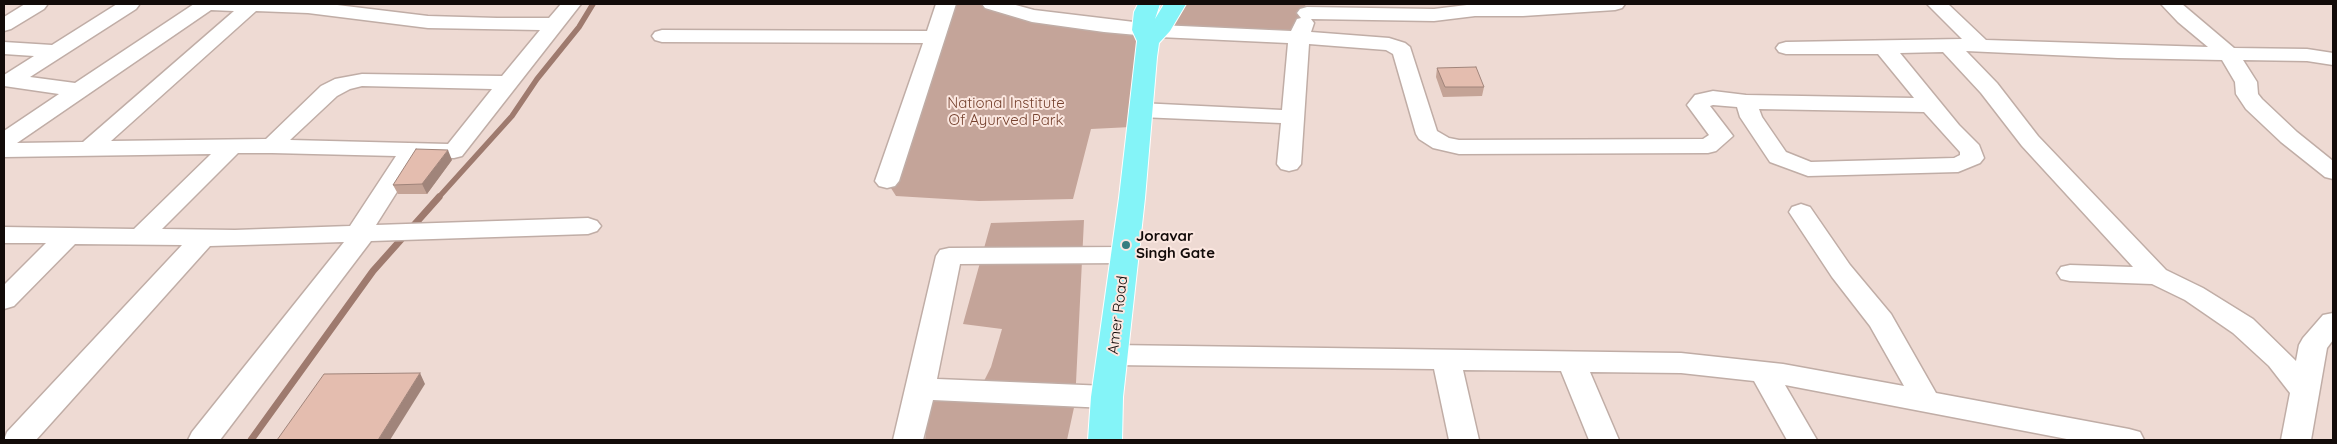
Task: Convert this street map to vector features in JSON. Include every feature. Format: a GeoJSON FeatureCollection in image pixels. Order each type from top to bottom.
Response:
{"type":"FeatureCollection","features":[{"type":"Feature","properties":{"kind":"main road","name":"Amer Road"},"geometry":{"type":"LineString","coordinates":[[1105,440],[1107,397],[1150,34],[1145,12],[1149,4]]}},
{"type":"Feature","properties":{"kind":"main road","name":"Amer Road"},"geometry":{"type":"LineString","coordinates":[[1150,34],[1175,4]]}},
{"type":"Feature","properties":{"kind":"street"},"geometry":{"type":"LineString","coordinates":[[4,141],[207,4],[308,7],[428,22],[555,24]]}},
{"type":"Feature","properties":{"kind":"street"},"geometry":{"type":"LineString","coordinates":[[4,150],[233,145],[454,151],[571,4]]}},
{"type":"Feature","properties":{"kind":"street"},"geometry":{"type":"LineString","coordinates":[[887,181],[946,4]]}},
{"type":"Feature","properties":{"kind":"street"},"geometry":{"type":"LineString","coordinates":[[992,4],[1032,16],[1150,34],[1372,42],[1398,47],[1403,52],[1427,134],[1441,143],[1459,146],[1708,146],[1722,136],[1698,105],[1703,100],[1713,98],[1746,102],[1931,105]]}},
{"type":"Feature","properties":{"kind":"street"},"geometry":{"type":"LineString","coordinates":[[1289,164],[1299,39],[1309,9],[1434,15],[1475,10],[1523,10],[1615,4]]}},
{"type":"Feature","properties":{"kind":"street"},"geometry":{"type":"LineString","coordinates":[[1937,4],[1981,46]]}},
{"type":"Feature","properties":{"kind":"street"},"geometry":{"type":"LineString","coordinates":[[2171,4],[2185,18],[2228,52],[2246,82],[2247,94],[2254,104],[2290,137],[2333,172]]}},
{"type":"Feature","properties":{"kind":"street"},"geometry":{"type":"LineString","coordinates":[[7,22],[37,5]]}},
{"type":"Feature","properties":{"kind":"street"},"geometry":{"type":"LineString","coordinates":[[78,90],[9,80],[129,5]]}},
{"type":"Feature","properties":{"kind":"street"},"geometry":{"type":"LineString","coordinates":[[89,149],[252,5]]}},
{"type":"Feature","properties":{"kind":"street"},"geometry":{"type":"LineString","coordinates":[[662,36],[935,37]]}},
{"type":"Feature","properties":{"kind":"street"},"geometry":{"type":"LineString","coordinates":[[1948,45],[1988,88],[2030,141],[2157,276],[2194,294],[2243,326],[2279,359],[2305,392]]}},
{"type":"Feature","properties":{"kind":"street"},"geometry":{"type":"LineString","coordinates":[[1786,48],[1817,49],[1948,45],[2118,52],[2228,52],[2307,55],[2333,59]]}},
{"type":"Feature","properties":{"kind":"street"},"geometry":{"type":"LineString","coordinates":[[1746,102],[1751,117],[1778,157],[1808,170],[1958,165],[1972,158],[1971,150],[1931,105],[1884,47]]}},
{"type":"Feature","properties":{"kind":"street"},"geometry":{"type":"LineString","coordinates":[[4,48],[55,51]]}},
{"type":"Feature","properties":{"kind":"street"},"geometry":{"type":"LineString","coordinates":[[272,146],[329,91],[343,84],[362,80],[507,83]]}},
{"type":"Feature","properties":{"kind":"street"},"geometry":{"type":"LineString","coordinates":[[1140,110],[1293,117]]}},
{"type":"Feature","properties":{"kind":"street"},"geometry":{"type":"LineString","coordinates":[[140,237],[233,145]]}},
{"type":"Feature","properties":{"kind":"street"},"geometry":{"type":"LineString","coordinates":[[203,440],[367,235],[413,150]]}},
{"type":"Feature","properties":{"kind":"street"},"geometry":{"type":"LineString","coordinates":[[1801,212],[1841,272],[1880,321],[1927,402]]}},
{"type":"Feature","properties":{"kind":"street"},"geometry":{"type":"LineString","coordinates":[[4,236],[204,238],[367,235],[588,226]]}},
{"type":"Feature","properties":{"kind":"street"},"geometry":{"type":"LineString","coordinates":[[4,300],[68,236]]}},
{"type":"Feature","properties":{"kind":"street"},"geometry":{"type":"LineString","coordinates":[[18,440],[204,238]]}},
{"type":"Feature","properties":{"kind":"street"},"geometry":{"type":"LineString","coordinates":[[908,440],[921,389],[949,256],[1125,254]]}},
{"type":"Feature","properties":{"kind":"street"},"geometry":{"type":"LineString","coordinates":[[2070,273],[2157,276]]}},
{"type":"Feature","properties":{"kind":"street"},"geometry":{"type":"LineString","coordinates":[[2296,440],[2313,345],[2332,327]]}},
{"type":"Feature","properties":{"kind":"street"},"geometry":{"type":"LineString","coordinates":[[1113,355],[1681,363],[1763,372],[2129,440]]}},
{"type":"Feature","properties":{"kind":"street"},"geometry":{"type":"LineString","coordinates":[[1446,360],[1464,440]]}},
{"type":"Feature","properties":{"kind":"street"},"geometry":{"type":"LineString","coordinates":[[1571,362],[1604,440]]}},
{"type":"Feature","properties":{"kind":"street"},"geometry":{"type":"LineString","coordinates":[[1763,372],[1802,440]]}},
{"type":"Feature","properties":{"kind":"street"},"geometry":{"type":"LineString","coordinates":[[921,389],[1107,397]]}},
{"type":"Feature","properties":{"kind":"green space","name":"National Institute Of Ayurved Park"},"geometry":{"type":"Polygon","coordinates":[[[952,4],[983,4],[1000,12],[1142,35],[1131,127],[1091,129],[1073,199],[979,201],[896,196],[889,185],[952,4]]]}},
{"type":"Feature","properties":{"kind":"green space"},"geometry":{"type":"Polygon","coordinates":[[[1180,4],[1306,4],[1295,36],[1166,26],[1180,4]]]}},
{"type":"Feature","properties":{"kind":"green space"},"geometry":{"type":"Polygon","coordinates":[[[1084,220],[1075,403],[1067,440],[925,440],[931,393],[977,395],[991,367],[1002,329],[963,324],[991,223],[1084,220]]]}},
{"type":"Feature","properties":{"kind":"building"},"geometry":{"type":"Polygon","coordinates":[[[1476,67],[1484,87],[1445,87],[1437,68],[1476,67]]]}},
{"type":"Feature","properties":{"kind":"building"},"geometry":{"type":"Polygon","coordinates":[[[416,149],[448,150],[422,184],[393,185],[416,149]]]}},
{"type":"Feature","properties":{"kind":"building"},"geometry":{"type":"Polygon","coordinates":[[[420,373],[378,440],[277,440],[324,374],[420,373]]]}},
{"type":"Feature","properties":{"kind":"waterway"},"geometry":{"type":"LineString","coordinates":[[438,198],[512,116],[537,79],[579,27],[593,4]]}},
{"type":"Feature","properties":{"kind":"waterway"},"geometry":{"type":"LineString","coordinates":[[251,440],[373,271],[439,197]]}},
{"type":"Feature","properties":{"kind":"place","name":"Joravar Singh Gate"},"geometry":{"type":"Point","coordinates":[1126,245]}}]}
